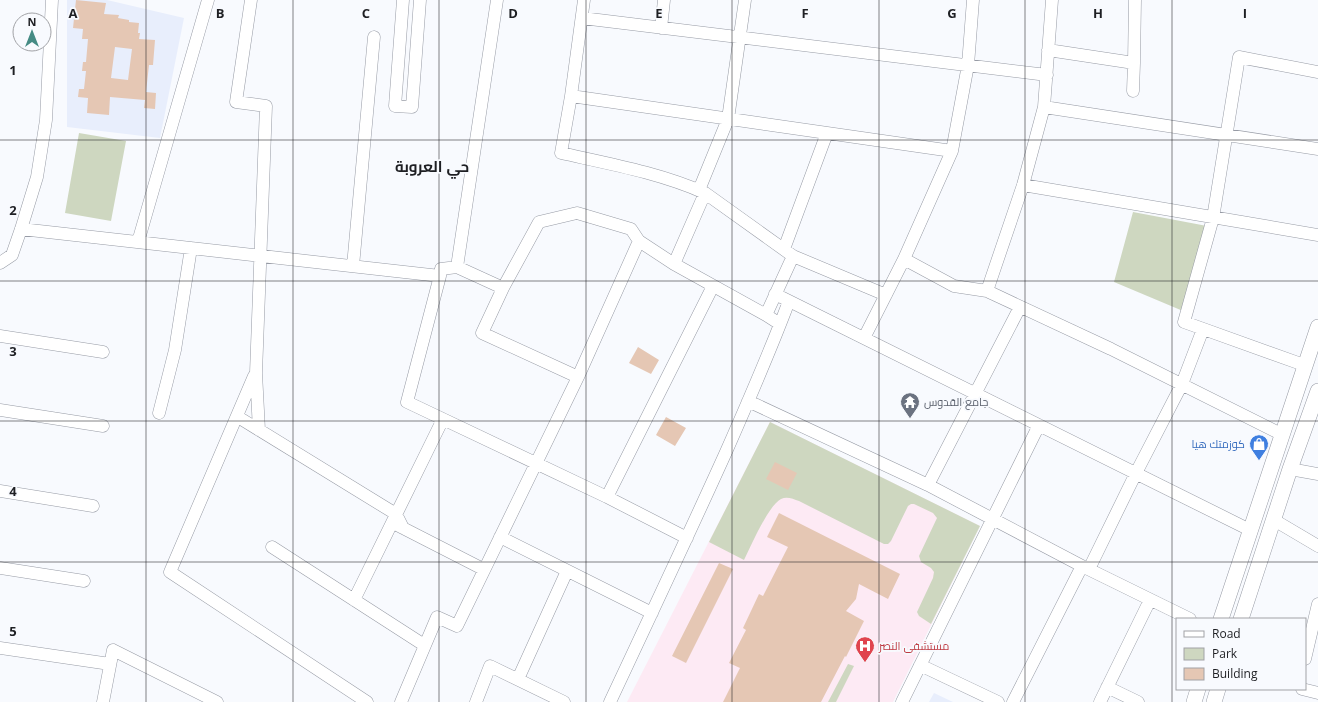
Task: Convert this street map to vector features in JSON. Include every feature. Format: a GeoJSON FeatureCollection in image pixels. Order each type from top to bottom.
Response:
{"type":"FeatureCollection","features":[{"type":"Feature","properties":{"kind":"main road"},"geometry":{"type":"LineString","coordinates":[[1221,618],[1283,435],[1304,365],[1318,327]]}},
{"type":"Feature","properties":{"kind":"main road"},"geometry":{"type":"LineString","coordinates":[[1241,618],[1290,470],[1317,398]]}},
{"type":"Feature","properties":{"kind":"main road"},"geometry":{"type":"LineString","coordinates":[[1194,702],[1198,690]]}},
{"type":"Feature","properties":{"kind":"main road"},"geometry":{"type":"LineString","coordinates":[[1214,702],[1218,690]]}},
{"type":"Feature","properties":{"kind":"street"},"geometry":{"type":"LineString","coordinates":[[0,264],[12,255],[22,229],[37,177],[46,120],[52,0]]}},
{"type":"Feature","properties":{"kind":"street"},"geometry":{"type":"LineString","coordinates":[[138,242],[208,0]]}},
{"type":"Feature","properties":{"kind":"street"},"geometry":{"type":"LineString","coordinates":[[251,0],[236,102],[266,106],[256,373],[259,430]]}},
{"type":"Feature","properties":{"kind":"street"},"geometry":{"type":"LineString","coordinates":[[403,0],[395,106],[412,107],[420,0]]}},
{"type":"Feature","properties":{"kind":"street"},"geometry":{"type":"LineString","coordinates":[[457,267],[497,0]]}},
{"type":"Feature","properties":{"kind":"street"},"geometry":{"type":"LineString","coordinates":[[584,0],[562,153],[664,178],[702,191],[789,252],[886,295]]}},
{"type":"Feature","properties":{"kind":"street"},"geometry":{"type":"LineString","coordinates":[[661,28],[664,0]]}},
{"type":"Feature","properties":{"kind":"street"},"geometry":{"type":"LineString","coordinates":[[674,264],[728,119],[745,0]]}},
{"type":"Feature","properties":{"kind":"street"},"geometry":{"type":"LineString","coordinates":[[864,338],[904,259],[952,151],[968,65],[973,0]]}},
{"type":"Feature","properties":{"kind":"street"},"geometry":{"type":"LineString","coordinates":[[987,292],[1023,185],[1044,107],[1052,0]]}},
{"type":"Feature","properties":{"kind":"street"},"geometry":{"type":"LineString","coordinates":[[1133,91],[1135,0]]}},
{"type":"Feature","properties":{"kind":"street"},"geometry":{"type":"LineString","coordinates":[[582,18],[1047,75]]}},
{"type":"Feature","properties":{"kind":"street"},"geometry":{"type":"LineString","coordinates":[[353,266],[374,37]]}},
{"type":"Feature","properties":{"kind":"street"},"geometry":{"type":"LineString","coordinates":[[1048,50],[1134,63]]}},
{"type":"Feature","properties":{"kind":"street"},"geometry":{"type":"LineString","coordinates":[[1304,365],[1184,322],[1213,218],[1239,57],[1318,72]]}},
{"type":"Feature","properties":{"kind":"street"},"geometry":{"type":"LineString","coordinates":[[571,96],[952,151]]}},
{"type":"Feature","properties":{"kind":"street"},"geometry":{"type":"LineString","coordinates":[[1044,107],[1318,149]]}},
{"type":"Feature","properties":{"kind":"street"},"geometry":{"type":"LineString","coordinates":[[766,315],[775,294],[827,133]]}},
{"type":"Feature","properties":{"kind":"street"},"geometry":{"type":"LineString","coordinates":[[1023,185],[1318,235]]}},
{"type":"Feature","properties":{"kind":"street"},"geometry":{"type":"LineString","coordinates":[[578,377],[482,333],[503,288],[539,222],[577,213],[631,229],[639,242],[674,264],[780,324]]}},
{"type":"Feature","properties":{"kind":"street"},"geometry":{"type":"LineString","coordinates":[[22,229],[440,276]]}},
{"type":"Feature","properties":{"kind":"street"},"geometry":{"type":"LineString","coordinates":[[401,702],[436,617],[456,626],[578,377],[639,242]]}},
{"type":"Feature","properties":{"kind":"street"},"geometry":{"type":"LineString","coordinates":[[160,413],[175,350],[191,248]]}},
{"type":"Feature","properties":{"kind":"street"},"geometry":{"type":"LineString","coordinates":[[0,252],[12,255]]}},
{"type":"Feature","properties":{"kind":"street"},"geometry":{"type":"LineString","coordinates":[[904,259],[954,286],[987,292],[1111,349],[1283,435]]}},
{"type":"Feature","properties":{"kind":"street"},"geometry":{"type":"LineString","coordinates":[[503,288],[457,267],[441,269],[407,402],[607,497],[687,538]]}},
{"type":"Feature","properties":{"kind":"street"},"geometry":{"type":"LineString","coordinates":[[607,497],[713,286]]}},
{"type":"Feature","properties":{"kind":"street"},"geometry":{"type":"LineString","coordinates":[[775,294],[1250,530]]}},
{"type":"Feature","properties":{"kind":"street"},"geometry":{"type":"LineString","coordinates":[[610,702],[687,538],[748,401],[789,301]]}},
{"type":"Feature","properties":{"kind":"street"},"geometry":{"type":"LineString","coordinates":[[928,485],[1020,307]]}},
{"type":"Feature","properties":{"kind":"street"},"geometry":{"type":"LineString","coordinates":[[1014,702],[1182,384],[1203,329]]}},
{"type":"Feature","properties":{"kind":"street"},"geometry":{"type":"LineString","coordinates":[[0,336],[103,352]]}},
{"type":"Feature","properties":{"kind":"street"},"geometry":{"type":"LineString","coordinates":[[256,373],[170,572],[367,702]]}},
{"type":"Feature","properties":{"kind":"street"},"geometry":{"type":"LineString","coordinates":[[748,401],[928,485],[1086,568],[1188,618]]}},
{"type":"Feature","properties":{"kind":"street"},"geometry":{"type":"LineString","coordinates":[[0,410],[103,426]]}},
{"type":"Feature","properties":{"kind":"street"},"geometry":{"type":"LineString","coordinates":[[238,417],[394,518],[403,528],[483,569]]}},
{"type":"Feature","properties":{"kind":"street"},"geometry":{"type":"LineString","coordinates":[[354,600],[443,419]]}},
{"type":"Feature","properties":{"kind":"street"},"geometry":{"type":"LineString","coordinates":[[902,702],[1039,425]]}},
{"type":"Feature","properties":{"kind":"street"},"geometry":{"type":"LineString","coordinates":[[1290,470],[1318,474]]}},
{"type":"Feature","properties":{"kind":"street"},"geometry":{"type":"LineString","coordinates":[[0,491],[93,506]]}},
{"type":"Feature","properties":{"kind":"street"},"geometry":{"type":"LineString","coordinates":[[1274,520],[1318,546]]}},
{"type":"Feature","properties":{"kind":"street"},"geometry":{"type":"LineString","coordinates":[[500,536],[652,613]]}},
{"type":"Feature","properties":{"kind":"street"},"geometry":{"type":"LineString","coordinates":[[272,547],[424,645]]}},
{"type":"Feature","properties":{"kind":"street"},"geometry":{"type":"LineString","coordinates":[[0,568],[84,581]]}},
{"type":"Feature","properties":{"kind":"street"},"geometry":{"type":"LineString","coordinates":[[518,679],[567,571]]}},
{"type":"Feature","properties":{"kind":"street"},"geometry":{"type":"LineString","coordinates":[[1100,702],[1150,600]]}},
{"type":"Feature","properties":{"kind":"street"},"geometry":{"type":"LineString","coordinates":[[1306,656],[1315,633],[1318,604]]}},
{"type":"Feature","properties":{"kind":"street"},"geometry":{"type":"LineString","coordinates":[[0,648],[110,664]]}},
{"type":"Feature","properties":{"kind":"street"},"geometry":{"type":"LineString","coordinates":[[103,702],[113,650],[217,702]]}},
{"type":"Feature","properties":{"kind":"street"},"geometry":{"type":"LineString","coordinates":[[920,665],[998,702]]}},
{"type":"Feature","properties":{"kind":"street"},"geometry":{"type":"LineString","coordinates":[[476,702],[490,666],[564,702]]}},
{"type":"Feature","properties":{"kind":"street"},"geometry":{"type":"LineString","coordinates":[[1107,687],[1138,702]]}},
{"type":"Feature","properties":{"kind":"street"},"geometry":{"type":"LineString","coordinates":[[1306,690],[1318,693]]}},
{"type":"Feature","properties":{"kind":"shaded area"},"geometry":{"type":"Polygon","coordinates":[[[67,0],[107,0],[184,18],[160,138],[67,127],[67,0]]]}},
{"type":"Feature","properties":{"kind":"shaded area"},"geometry":{"type":"Polygon","coordinates":[[[770,422],[980,526],[893,702],[627,702],[770,422]]]}},
{"type":"Feature","properties":{"kind":"shaded area"},"geometry":{"type":"Polygon","coordinates":[[[934,693],[953,702],[929,702],[934,693]]]}},
{"type":"Feature","properties":{"kind":"green space"},"geometry":{"type":"Polygon","coordinates":[[[79,133],[126,141],[111,221],[65,213],[79,133]]]}},
{"type":"Feature","properties":{"kind":"green space"},"geometry":{"type":"Polygon","coordinates":[[[1133,212],[1207,226],[1183,311],[1114,282],[1133,212]]]}},
{"type":"Feature","properties":{"kind":"green space"},"geometry":{"type":"Polygon","coordinates":[[[770,422],[980,526],[931,624],[919,616],[917,612],[933,578],[934,572],[931,568],[921,562],[919,556],[937,518],[933,513],[914,504],[908,506],[891,541],[888,544],[884,544],[799,501],[788,498],[783,498],[776,503],[765,518],[744,560],[709,542],[770,422]]]}},
{"type":"Feature","properties":{"kind":"green space"},"geometry":{"type":"Polygon","coordinates":[[[848,664],[854,666],[836,702],[828,702],[848,664]]]}},
{"type":"Feature","properties":{"kind":"building"},"geometry":{"type":"Polygon","coordinates":[[[76,0],[106,3],[104,14],[119,15],[118,18],[129,20],[129,22],[139,23],[139,39],[155,40],[153,65],[149,65],[146,92],[156,93],[155,109],[144,108],[145,100],[110,97],[109,115],[87,113],[88,98],[78,97],[79,89],[84,89],[86,71],[82,71],[83,62],[86,62],[88,39],[82,39],[83,29],[73,28],[76,0]],[[115,47],[111,78],[128,80],[132,49],[115,47]]]}},
{"type":"Feature","properties":{"kind":"building"},"geometry":{"type":"Polygon","coordinates":[[[638,347],[659,360],[651,374],[629,363],[638,347]]]}},
{"type":"Feature","properties":{"kind":"building"},"geometry":{"type":"Polygon","coordinates":[[[666,417],[686,428],[675,446],[656,435],[666,417]]]}},
{"type":"Feature","properties":{"kind":"building"},"geometry":{"type":"Polygon","coordinates":[[[775,462],[797,473],[788,490],[766,479],[775,462]]]}},
{"type":"Feature","properties":{"kind":"building"},"geometry":{"type":"Polygon","coordinates":[[[779,513],[900,574],[888,599],[859,584],[856,599],[846,611],[864,621],[821,702],[723,702],[740,668],[729,663],[746,630],[743,628],[759,594],[763,596],[788,547],[767,537],[779,513]]]}},
{"type":"Feature","properties":{"kind":"building"},"geometry":{"type":"Polygon","coordinates":[[[719,563],[733,569],[686,663],[672,656],[719,563]]]}},
{"type":"Feature","properties":{"kind":"place","name":"جامع القدوس"},"geometry":{"type":"Point","coordinates":[910,419]}},
{"type":"Feature","properties":{"kind":"place","name":"كوزمتك هيا"},"geometry":{"type":"Point","coordinates":[1259,461]}},
{"type":"Feature","properties":{"kind":"place","name":"مستشفى النصر"},"geometry":{"type":"Point","coordinates":[865,663]}},
{"type":"Feature","properties":{"kind":"district","name":"حي العروبة"},"geometry":{"type":"Point","coordinates":[432,167]}}]}
